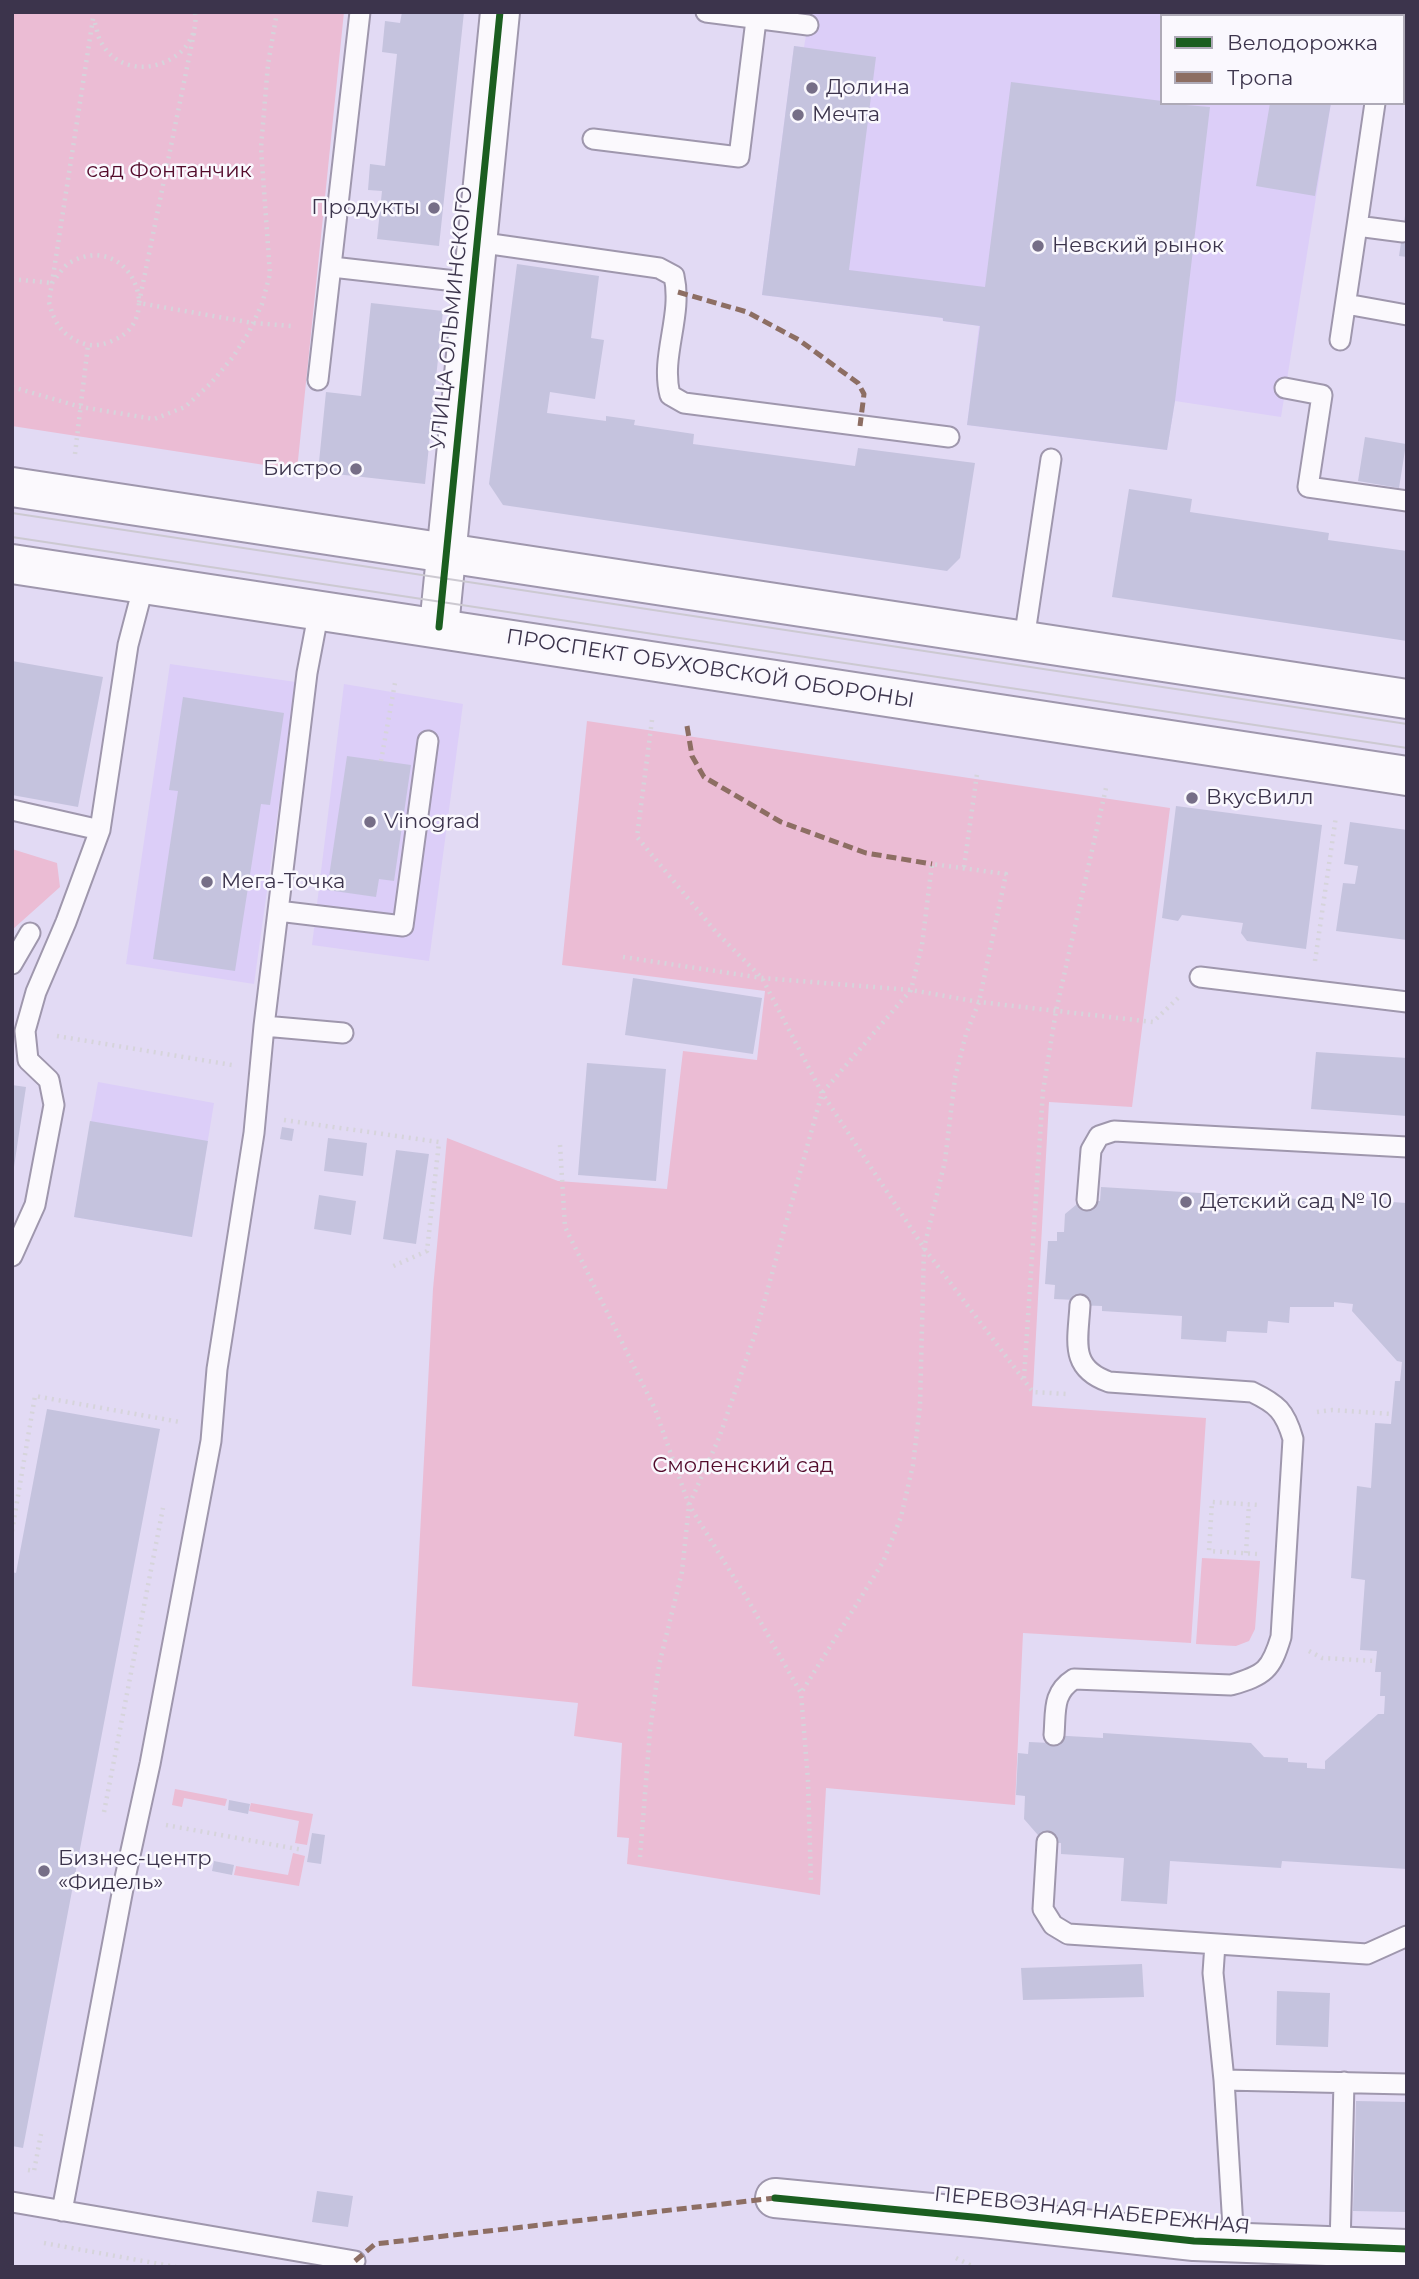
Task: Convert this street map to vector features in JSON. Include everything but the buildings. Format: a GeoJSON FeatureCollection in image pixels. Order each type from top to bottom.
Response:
{"type":"FeatureCollection","features":[{"type":"Feature","properties":{"kind":"main road","name":"УЛИЦА ОЛЬМИНСКОГО"},"geometry":{"type":"LineString","coordinates":[[439,628],[500,12]]}},
{"type":"Feature","properties":{"kind":"main road"},"geometry":{"type":"LineString","coordinates":[[12,487],[1407,699]]}},
{"type":"Feature","properties":{"kind":"main road","name":"ПРОСПЕКТ ОБУХОВСКОЙ ОБОРОНЫ"},"geometry":{"type":"LineString","coordinates":[[12,564],[1407,776]]}},
{"type":"Feature","properties":{"kind":"main road","name":"ПЕРЕВОЗНАЯ НАБЕРЕЖНАЯ"},"geometry":{"type":"LineString","coordinates":[[775,2198],[1234,2244],[1407,2249]]}},
{"type":"Feature","properties":{"kind":"lane"},"geometry":{"type":"LineString","coordinates":[[318,380],[360,12]]}},
{"type":"Feature","properties":{"kind":"lane"},"geometry":{"type":"LineString","coordinates":[[706,12],[757,15],[808,25]]}},
{"type":"Feature","properties":{"kind":"lane"},"geometry":{"type":"LineString","coordinates":[[593,139],[739,157],[757,15]]}},
{"type":"Feature","properties":{"kind":"lane"},"geometry":{"type":"LineString","coordinates":[[1340,340],[1375,105]]}},
{"type":"Feature","properties":{"kind":"lane"},"geometry":{"type":"LineString","coordinates":[[1357,226],[1403,232]]}},
{"type":"Feature","properties":{"kind":"lane"},"geometry":{"type":"LineString","coordinates":[[477,242],[659,268],[674,276],[678,292],[666,379],[670,395],[684,403],[949,438]]}},
{"type":"Feature","properties":{"kind":"lane"},"geometry":{"type":"LineString","coordinates":[[332,267],[473,283]]}},
{"type":"Feature","properties":{"kind":"lane"},"geometry":{"type":"LineString","coordinates":[[1346,304],[1407,315]]}},
{"type":"Feature","properties":{"kind":"lane"},"geometry":{"type":"LineString","coordinates":[[1285,388],[1322,395],[1308,487],[1407,501]]}},
{"type":"Feature","properties":{"kind":"lane"},"geometry":{"type":"LineString","coordinates":[[1024,640],[1051,459]]}},
{"type":"Feature","properties":{"kind":"lane"},"geometry":{"type":"LineString","coordinates":[[12,1256],[35,1205],[54,1105],[49,1080],[28,1059],[25,1031],[36,992],[66,922],[100,830],[128,645],[144,584]]}},
{"type":"Feature","properties":{"kind":"lane"},"geometry":{"type":"LineString","coordinates":[[62,2211],[211,1441],[217,1369],[239,1241],[255,1116],[307,673],[319,610]]}},
{"type":"Feature","properties":{"kind":"lane"},"geometry":{"type":"LineString","coordinates":[[278,911],[403,926],[428,741]]}},
{"type":"Feature","properties":{"kind":"lane"},"geometry":{"type":"LineString","coordinates":[[12,810],[100,830]]}},
{"type":"Feature","properties":{"kind":"lane"},"geometry":{"type":"LineString","coordinates":[[12,964],[30,933]]}},
{"type":"Feature","properties":{"kind":"lane"},"geometry":{"type":"LineString","coordinates":[[1200,977],[1407,1002]]}},
{"type":"Feature","properties":{"kind":"lane"},"geometry":{"type":"LineString","coordinates":[[264,1026],[343,1033]]}},
{"type":"Feature","properties":{"kind":"lane"},"geometry":{"type":"LineString","coordinates":[[1087,1200],[1091,1150],[1099,1136],[1114,1131],[1407,1147]]}},
{"type":"Feature","properties":{"kind":"lane"},"geometry":{"type":"LineString","coordinates":[[1054,1735],[1056,1701],[1061,1687],[1074,1679],[1231,1685],[1255,1678],[1273,1662],[1281,1637],[1289,1507],[1293,1439],[1287,1418],[1272,1402],[1252,1392],[1110,1382],[1094,1377],[1082,1366],[1077,1349],[1080,1305]]}},
{"type":"Feature","properties":{"kind":"lane"},"geometry":{"type":"LineString","coordinates":[[1047,1842],[1043,1909],[1053,1925],[1068,1934],[1367,1954],[1407,1936]]}},
{"type":"Feature","properties":{"kind":"lane"},"geometry":{"type":"LineString","coordinates":[[1215,1944],[1213,1973],[1224,2080],[1234,2244]]}},
{"type":"Feature","properties":{"kind":"lane"},"geometry":{"type":"LineString","coordinates":[[1224,2080],[1407,2084]]}},
{"type":"Feature","properties":{"kind":"lane"},"geometry":{"type":"LineString","coordinates":[[1340,2248],[1344,2082]]}},
{"type":"Feature","properties":{"kind":"lane"},"geometry":{"type":"LineString","coordinates":[[12,2202],[355,2261]]}},
{"type":"Feature","properties":{"kind":"path"},"geometry":{"type":"LineString","coordinates":[[94,12],[49,302],[53,320],[68,337],[88,345],[104,345],[120,337],[132,325],[139,303],[194,33],[195,12]]}},
{"type":"Feature","properties":{"kind":"path"},"geometry":{"type":"LineString","coordinates":[[12,387],[81,407],[154,419],[185,407],[233,358],[262,304],[270,274],[261,148],[268,64],[277,12]]}},
{"type":"Feature","properties":{"kind":"path"},"geometry":{"type":"LineString","coordinates":[[94,19],[101,43],[110,54],[127,64],[144,68],[170,61],[184,50],[194,33]]}},
{"type":"Feature","properties":{"kind":"path"},"geometry":{"type":"LineString","coordinates":[[52,283],[67,264],[91,255],[108,256],[126,268],[137,285],[139,303]]}},
{"type":"Feature","properties":{"kind":"path"},"geometry":{"type":"LineString","coordinates":[[12,279],[52,283]]}},
{"type":"Feature","properties":{"kind":"path"},"geometry":{"type":"LineString","coordinates":[[139,303],[253,323],[324,329]]}},
{"type":"Feature","properties":{"kind":"path"},"geometry":{"type":"LineString","coordinates":[[75,454],[88,345]]}},
{"type":"Feature","properties":{"kind":"path"},"geometry":{"type":"LineString","coordinates":[[381,761],[395,683]]}},
{"type":"Feature","properties":{"kind":"path"},"geometry":{"type":"LineString","coordinates":[[652,720],[638,836],[716,932],[762,978],[822,1093],[924,1248],[1033,1392],[1070,1394],[1094,1377]]}},
{"type":"Feature","properties":{"kind":"path"},"geometry":{"type":"LineString","coordinates":[[964,867],[977,774]]}},
{"type":"Feature","properties":{"kind":"path"},"geometry":{"type":"LineString","coordinates":[[1024,1379],[1043,1091],[1056,1011],[1106,788]]}},
{"type":"Feature","properties":{"kind":"path"},"geometry":{"type":"LineString","coordinates":[[1311,990],[1336,816]]}},
{"type":"Feature","properties":{"kind":"path"},"geometry":{"type":"LineString","coordinates":[[640,1857],[651,1718],[659,1665],[682,1572],[689,1505],[719,1438],[757,1328],[822,1093],[911,990],[922,945],[932,864],[1006,874],[979,1002],[965,1034],[955,1078],[945,1161],[924,1248],[920,1406],[913,1465],[901,1517],[883,1562],[802,1693]]}},
{"type":"Feature","properties":{"kind":"path"},"geometry":{"type":"LineString","coordinates":[[623,957],[762,978],[911,990],[979,1002],[1153,1022],[1200,977]]}},
{"type":"Feature","properties":{"kind":"path"},"geometry":{"type":"LineString","coordinates":[[36,992],[50,995],[50,1035],[260,1070]]}},
{"type":"Feature","properties":{"kind":"path"},"geometry":{"type":"LineString","coordinates":[[255,1116],[439,1142],[427,1251],[389,1268]]}},
{"type":"Feature","properties":{"kind":"path"},"geometry":{"type":"LineString","coordinates":[[560,1145],[565,1227],[655,1409],[689,1505],[802,1693],[811,1882]]}},
{"type":"Feature","properties":{"kind":"path"},"geometry":{"type":"LineString","coordinates":[[12,1531],[35,1396],[180,1422],[177,1435]]}},
{"type":"Feature","properties":{"kind":"path"},"geometry":{"type":"LineString","coordinates":[[1287,1418],[1332,1409],[1392,1413]]}},
{"type":"Feature","properties":{"kind":"path"},"geometry":{"type":"LineString","coordinates":[[1286,1555],[1209,1551],[1209,1538],[1212,1502],[1289,1507]]}},
{"type":"Feature","properties":{"kind":"path"},"geometry":{"type":"LineString","coordinates":[[164,1503],[104,1814],[303,1850]]}},
{"type":"Feature","properties":{"kind":"path"},"geometry":{"type":"LineString","coordinates":[[1246,1553],[1249,1504]]}},
{"type":"Feature","properties":{"kind":"path"},"geometry":{"type":"LineString","coordinates":[[1281,1637],[1322,1658],[1376,1661]]}},
{"type":"Feature","properties":{"kind":"path"},"geometry":{"type":"LineString","coordinates":[[23,2169],[34,2171],[42,2130]]}},
{"type":"Feature","properties":{"kind":"path"},"geometry":{"type":"LineString","coordinates":[[40,2242],[176,2267]]}},
{"type":"Feature","properties":{"kind":"shaded area","name":"Невский рынок"},"geometry":{"type":"Polygon","coordinates":[[[810,12],[1345,12],[1160,14],[1160,105],[1331,105],[1281,417],[1175,401],[1167,450],[967,425],[979,326],[943,321],[942,318],[762,295],[794,46],[804,47],[810,12]]]}},
{"type":"Feature","properties":{"kind":"shaded area","name":"Мега-Точка"},"geometry":{"type":"Polygon","coordinates":[[[170,664],[296,682],[254,984],[126,964],[170,664]]]}},
{"type":"Feature","properties":{"kind":"shaded area"},"geometry":{"type":"Polygon","coordinates":[[[344,684],[463,704],[429,961],[312,945],[344,684]]]}},
{"type":"Feature","properties":{"kind":"shaded area"},"geometry":{"type":"Polygon","coordinates":[[[98,1082],[214,1103],[192,1237],[74,1217],[98,1082]]]}},
{"type":"Feature","properties":{"kind":"green space","name":"сад Фонтанчик"},"geometry":{"type":"Polygon","coordinates":[[[12,12],[344,12],[297,470],[12,426],[12,12]]]}},
{"type":"Feature","properties":{"kind":"green space","name":"Смоленский сад"},"geometry":{"type":"Polygon","coordinates":[[[587,721],[1170,808],[1132,1107],[1049,1102],[1032,1406],[1206,1418],[1191,1643],[1023,1633],[1015,1805],[826,1788],[820,1895],[627,1864],[629,1838],[617,1837],[622,1743],[574,1736],[578,1703],[412,1686],[433,1289],[447,1138],[558,1181],[667,1189],[683,1051],[757,1060],[765,991],[562,965],[587,721]]]}},
{"type":"Feature","properties":{"kind":"green space"},"geometry":{"type":"Polygon","coordinates":[[[12,849],[57,863],[60,887],[12,930],[12,849]]]}},
{"type":"Feature","properties":{"kind":"green space"},"geometry":{"type":"Polygon","coordinates":[[[1202,1558],[1260,1561],[1255,1629],[1249,1641],[1236,1646],[1196,1644],[1202,1558]]]}},
{"type":"Feature","properties":{"kind":"green space"},"geometry":{"type":"Polygon","coordinates":[[[175,1789],[227,1799],[225,1806],[184,1798],[182,1807],[172,1805],[175,1789]]]}},
{"type":"Feature","properties":{"kind":"green space"},"geometry":{"type":"Polygon","coordinates":[[[251,1803],[313,1814],[307,1845],[295,1843],[299,1821],[249,1811],[251,1803]]]}},
{"type":"Feature","properties":{"kind":"green space"},"geometry":{"type":"Polygon","coordinates":[[[293,1853],[305,1856],[299,1886],[234,1875],[236,1866],[288,1875],[293,1853]]]}},
{"type":"Feature","properties":{"kind":"tram line"},"geometry":{"type":"LineString","coordinates":[[12,513],[1407,724]]}},
{"type":"Feature","properties":{"kind":"tram line"},"geometry":{"type":"LineString","coordinates":[[12,537],[1407,748]]}},
{"type":"Feature","properties":{"kind":"marked path"},"geometry":{"type":"LineString","coordinates":[[678,292],[747,312],[799,340],[858,383],[864,394],[860,426]]}},
{"type":"Feature","properties":{"kind":"marked path"},"geometry":{"type":"LineString","coordinates":[[687,726],[692,756],[704,777],[781,822],[866,853],[932,864]]}},
{"type":"Feature","properties":{"kind":"marked path"},"geometry":{"type":"LineString","coordinates":[[355,2261],[375,2244],[775,2198]]}},
{"type":"Feature","properties":{"kind":"cycle path"},"geometry":{"type":"LineString","coordinates":[[439,627],[500,12]]}},
{"type":"Feature","properties":{"kind":"cycle path"},"geometry":{"type":"LineString","coordinates":[[775,2198],[1194,2241],[1407,2249]]}},
{"type":"Feature","properties":{"kind":"place","name":"Долина"},"geometry":{"type":"Point","coordinates":[812,88]}},
{"type":"Feature","properties":{"kind":"place","name":"Мечта"},"geometry":{"type":"Point","coordinates":[798,115]}},
{"type":"Feature","properties":{"kind":"place","name":"Продукты"},"geometry":{"type":"Point","coordinates":[434,208]}},
{"type":"Feature","properties":{"kind":"place","name":"Невский рынок"},"geometry":{"type":"Point","coordinates":[1038,246]}},
{"type":"Feature","properties":{"kind":"place","name":"Бистро"},"geometry":{"type":"Point","coordinates":[356,469]}},
{"type":"Feature","properties":{"kind":"place","name":"ВкусВилл"},"geometry":{"type":"Point","coordinates":[1192,798]}},
{"type":"Feature","properties":{"kind":"place","name":"Vinograd"},"geometry":{"type":"Point","coordinates":[370,822]}},
{"type":"Feature","properties":{"kind":"place","name":"Мега-Точка"},"geometry":{"type":"Point","coordinates":[207,882]}},
{"type":"Feature","properties":{"kind":"place","name":"Детский сад № 10"},"geometry":{"type":"Point","coordinates":[1186,1202]}},
{"type":"Feature","properties":{"kind":"place","name":"Бизнес-центр «Фидель»"},"geometry":{"type":"Point","coordinates":[44,1871]}}]}
